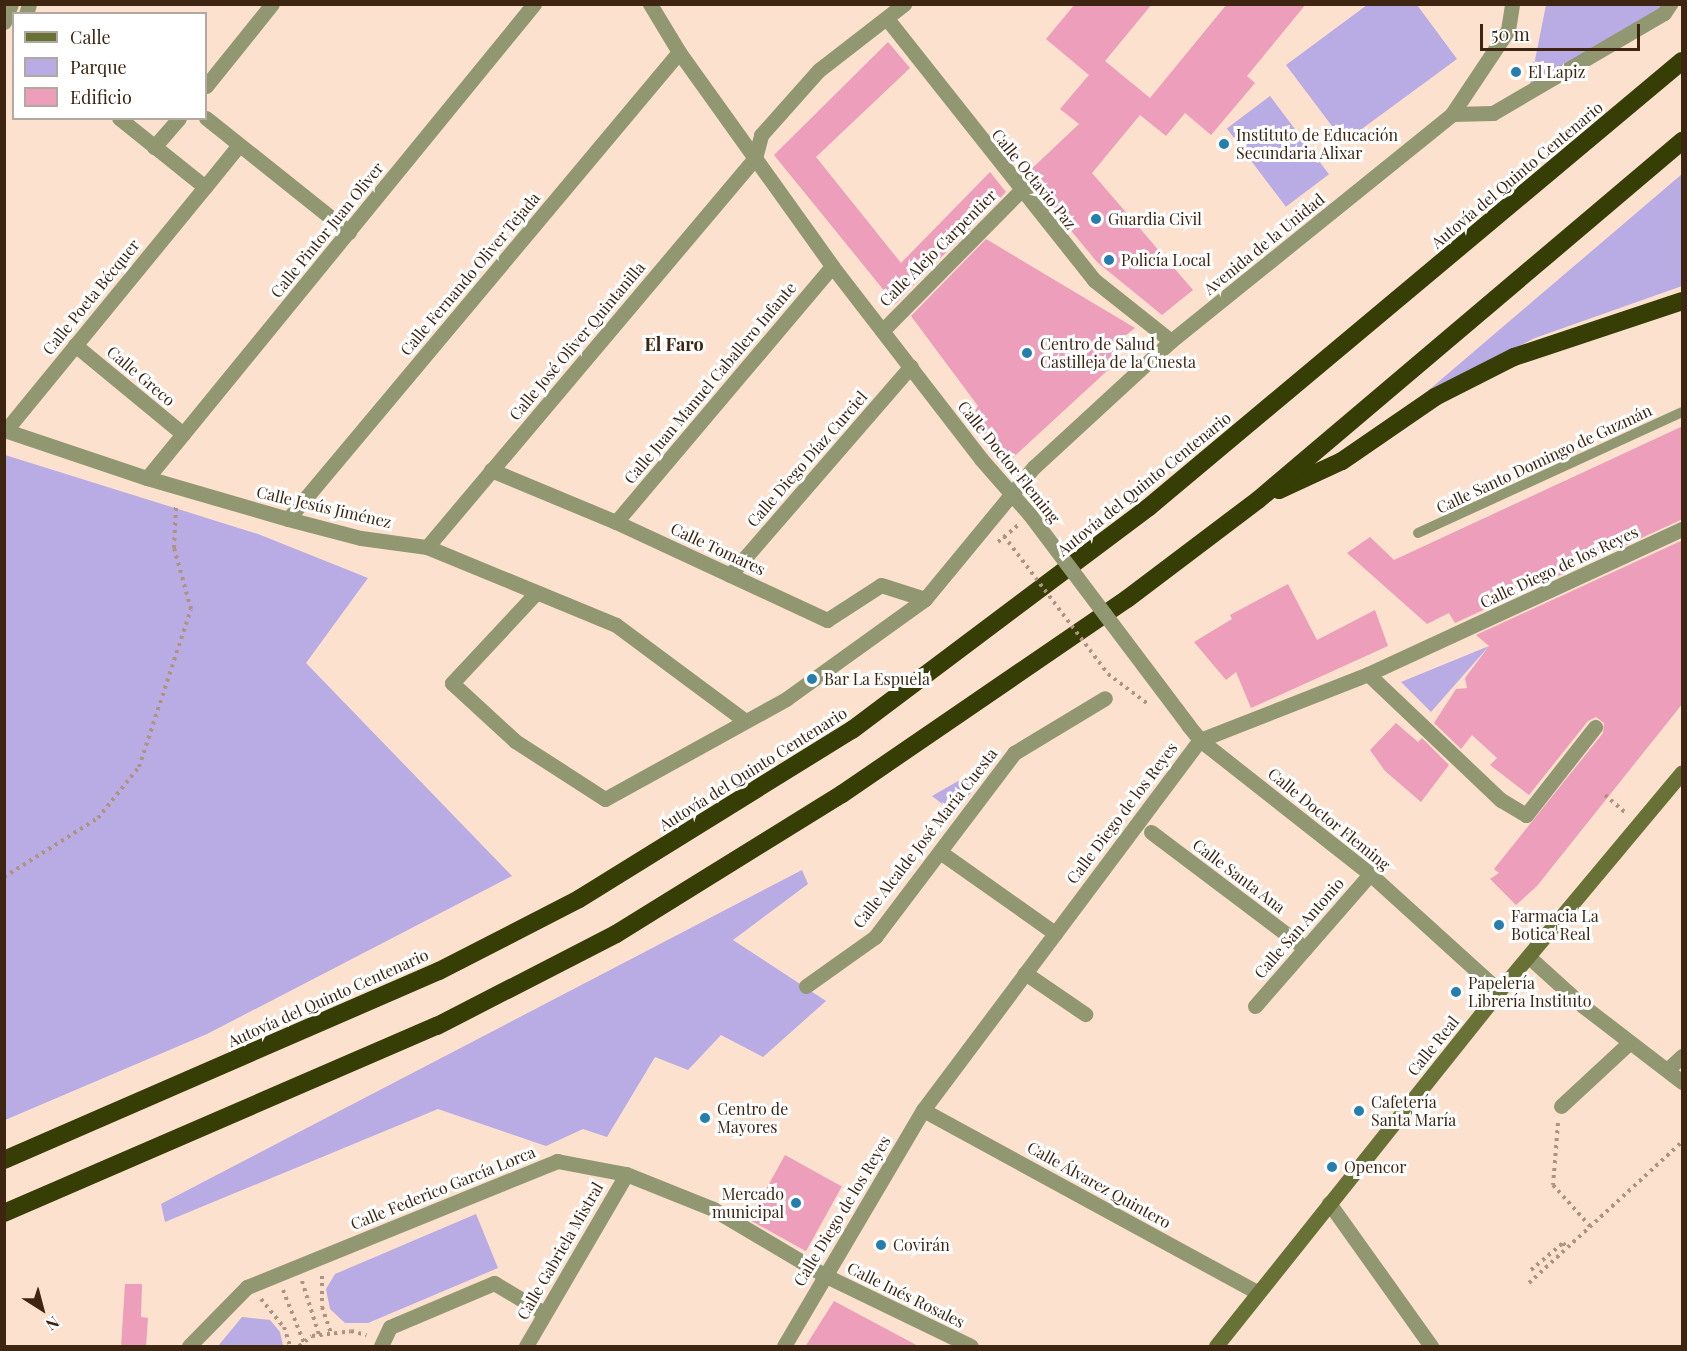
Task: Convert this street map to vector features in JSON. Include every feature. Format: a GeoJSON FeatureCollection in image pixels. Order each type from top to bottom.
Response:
{"type":"FeatureCollection","features":[{"type":"Feature","properties":{"kind":"highway","name":"Autovía del Quinto Centenario"},"geometry":{"type":"LineString","coordinates":[[4,1160],[438,970],[559,909],[852,730],[1149,507],[1683,61]]}},
{"type":"Feature","properties":{"kind":"highway"},"geometry":{"type":"LineString","coordinates":[[4,1213],[437,1026],[616,934],[842,794],[977,704],[1258,500],[1683,141]]}},
{"type":"Feature","properties":{"kind":"highway"},"geometry":{"type":"LineString","coordinates":[[1258,500],[1342,461],[1436,397],[1514,357],[1683,301]]}},
{"type":"Feature","properties":{"kind":"main road","name":"Calle Real"},"geometry":{"type":"LineString","coordinates":[[1216,1347],[1257,1292],[1499,991],[1683,772]]}},
{"type":"Feature","properties":{"kind":"street"},"geometry":{"type":"LineString","coordinates":[[4,24],[11,4]]}},
{"type":"Feature","properties":{"kind":"street"},"geometry":{"type":"LineString","coordinates":[[207,85],[272,4]]}},
{"type":"Feature","properties":{"kind":"street","name":"Calle Pintor Juan Oliver"},"geometry":{"type":"LineString","coordinates":[[147,478],[534,4]]}},
{"type":"Feature","properties":{"kind":"street","name":"Calle Doctor Fleming"},"geometry":{"type":"LineString","coordinates":[[651,4],[679,52],[832,266],[1011,494],[1030,515],[1200,740],[1370,874],[1499,991]]}},
{"type":"Feature","properties":{"kind":"street"},"geometry":{"type":"LineString","coordinates":[[755,158],[761,135],[819,70],[888,20],[904,4]]}},
{"type":"Feature","properties":{"kind":"street","name":"Avenida de la Unidad"},"geometry":{"type":"LineString","coordinates":[[536,592],[452,683],[515,741],[605,799],[744,720],[786,699],[925,599],[1034,467],[1171,341],[1452,114],[1508,30],[1512,4]]}},
{"type":"Feature","properties":{"kind":"street"},"geometry":{"type":"LineString","coordinates":[[1452,114],[1493,113],[1664,13],[1671,4]]}},
{"type":"Feature","properties":{"kind":"street","name":"Calle Octavio Paz"},"geometry":{"type":"LineString","coordinates":[[888,20],[1020,191],[1094,280],[1171,341]]}},
{"type":"Feature","properties":{"kind":"street","name":"Calle Fernando Oliver Tejada"},"geometry":{"type":"LineString","coordinates":[[288,519],[679,52]]}},
{"type":"Feature","properties":{"kind":"street"},"geometry":{"type":"LineString","coordinates":[[207,119],[349,232]]}},
{"type":"Feature","properties":{"kind":"street"},"geometry":{"type":"LineString","coordinates":[[121,120],[205,187]]}},
{"type":"Feature","properties":{"kind":"street"},"geometry":{"type":"LineString","coordinates":[[154,147],[176,120]]}},
{"type":"Feature","properties":{"kind":"street","name":"Calle Poeta Bécquer"},"geometry":{"type":"LineString","coordinates":[[5,430],[239,145]]}},
{"type":"Feature","properties":{"kind":"street","name":"Calle José Oliver Quintanilla"},"geometry":{"type":"LineString","coordinates":[[427,547],[755,158]]}},
{"type":"Feature","properties":{"kind":"street","name":"Calle Alejo Carpentier"},"geometry":{"type":"LineString","coordinates":[[883,330],[1020,191]]}},
{"type":"Feature","properties":{"kind":"street","name":"Calle Juan Manuel Caballero Infante"},"geometry":{"type":"LineString","coordinates":[[616,522],[832,266]]}},
{"type":"Feature","properties":{"kind":"street","name":"Calle Greco"},"geometry":{"type":"LineString","coordinates":[[75,345],[183,434]]}},
{"type":"Feature","properties":{"kind":"street","name":"Calle Diego Díaz Curciel"},"geometry":{"type":"LineString","coordinates":[[730,575],[911,366]]}},
{"type":"Feature","properties":{"kind":"street","name":"Calle Jesús Jiménez"},"geometry":{"type":"LineString","coordinates":[[5,430],[147,478],[288,519],[361,538],[427,547],[616,626],[744,720]]}},
{"type":"Feature","properties":{"kind":"street","name":"Calle Tomares"},"geometry":{"type":"LineString","coordinates":[[491,470],[616,522],[827,620],[880,585],[925,599]]}},
{"type":"Feature","properties":{"kind":"street","name":"Calle Diego de los Reyes"},"geometry":{"type":"LineString","coordinates":[[784,1347],[824,1275],[923,1110],[1200,740],[1368,674],[1683,529]]}},
{"type":"Feature","properties":{"kind":"street"},"geometry":{"type":"LineString","coordinates":[[1368,674],[1501,800],[1526,815],[1595,727]]}},
{"type":"Feature","properties":{"kind":"street","name":"Calle Alcalde José María Cuesta"},"geometry":{"type":"LineString","coordinates":[[806,986],[875,937],[1014,753],[1105,698]]}},
{"type":"Feature","properties":{"kind":"street","name":"Calle Santa Ana"},"geometry":{"type":"LineString","coordinates":[[1151,832],[1305,948]]}},
{"type":"Feature","properties":{"kind":"street"},"geometry":{"type":"LineString","coordinates":[[940,852],[1055,933]]}},
{"type":"Feature","properties":{"kind":"street","name":"Calle San Antonio"},"geometry":{"type":"LineString","coordinates":[[1255,1006],[1370,874]]}},
{"type":"Feature","properties":{"kind":"street"},"geometry":{"type":"LineString","coordinates":[[1529,957],[1629,1043],[1683,1082]]}},
{"type":"Feature","properties":{"kind":"street"},"geometry":{"type":"LineString","coordinates":[[1025,973],[1085,1014]]}},
{"type":"Feature","properties":{"kind":"street"},"geometry":{"type":"LineString","coordinates":[[1561,1106],[1629,1043]]}},
{"type":"Feature","properties":{"kind":"street"},"geometry":{"type":"LineString","coordinates":[[1667,1070],[1683,1056]]}},
{"type":"Feature","properties":{"kind":"street","name":"Calle Álvarez Quintero"},"geometry":{"type":"LineString","coordinates":[[923,1110],[1257,1292]]}},
{"type":"Feature","properties":{"kind":"street","name":"Calle Federico García Lorca"},"geometry":{"type":"LineString","coordinates":[[189,1347],[247,1287],[557,1161],[626,1175],[713,1209],[824,1275]]}},
{"type":"Feature","properties":{"kind":"street","name":"Calle Gabriela Mistral"},"geometry":{"type":"LineString","coordinates":[[526,1347],[626,1175]]}},
{"type":"Feature","properties":{"kind":"street"},"geometry":{"type":"LineString","coordinates":[[1329,1203],[1431,1347]]}},
{"type":"Feature","properties":{"kind":"street","name":"Calle Inés Rosales"},"geometry":{"type":"LineString","coordinates":[[824,1275],[971,1347]]}},
{"type":"Feature","properties":{"kind":"street"},"geometry":{"type":"LineString","coordinates":[[383,1343],[390,1327],[494,1283],[544,1313]]}},
{"type":"Feature","properties":{"kind":"lane","name":"Calle Santo Domingo de Guzmán"},"geometry":{"type":"LineString","coordinates":[[1418,533],[1683,412]]}},
{"type":"Feature","properties":{"kind":"path"},"geometry":{"type":"LineString","coordinates":[[4,877],[98,818],[139,767],[191,609],[174,548],[177,487]]}},
{"type":"Feature","properties":{"kind":"path"},"geometry":{"type":"LineString","coordinates":[[1004,536],[1108,674]]}},
{"type":"Feature","properties":{"kind":"path"},"geometry":{"type":"LineString","coordinates":[[1605,795],[1639,824]]}},
{"type":"Feature","properties":{"kind":"path"},"geometry":{"type":"LineString","coordinates":[[1561,1106],[1552,1157],[1553,1185],[1591,1227]]}},
{"type":"Feature","properties":{"kind":"path"},"geometry":{"type":"LineString","coordinates":[[1529,1283],[1683,1142]]}},
{"type":"Feature","properties":{"kind":"path"},"geometry":{"type":"LineString","coordinates":[[1531,1270],[1563,1243],[1567,1248]]}},
{"type":"Feature","properties":{"kind":"path"},"geometry":{"type":"LineString","coordinates":[[329,1254],[320,1283],[322,1307],[331,1333]]}},
{"type":"Feature","properties":{"kind":"path"},"geometry":{"type":"LineString","coordinates":[[297,1267],[319,1335]]}},
{"type":"Feature","properties":{"kind":"path"},"geometry":{"type":"LineString","coordinates":[[278,1274],[303,1343]]}},
{"type":"Feature","properties":{"kind":"path"},"geometry":{"type":"LineString","coordinates":[[247,1287],[284,1327],[290,1347]]}},
{"type":"Feature","properties":{"kind":"path"},"geometry":{"type":"LineString","coordinates":[[299,1347],[319,1335],[351,1331],[383,1343]]}},
{"type":"Feature","properties":{"kind":"green space"},"geometry":{"type":"Polygon","coordinates":[[[1367,5],[1417,5],[1457,59],[1344,142],[1286,65],[1367,5]]]}},
{"type":"Feature","properties":{"kind":"green space"},"geometry":{"type":"Polygon","coordinates":[[[1546,5],[1670,5],[1528,95],[1546,5]]]}},
{"type":"Feature","properties":{"kind":"green space"},"geometry":{"type":"Polygon","coordinates":[[[1270,96],[1329,174],[1286,207],[1227,128],[1270,96]]]}},
{"type":"Feature","properties":{"kind":"green space"},"geometry":{"type":"Polygon","coordinates":[[[1682,174],[1682,286],[1535,338],[1423,395],[1682,174]]]}},
{"type":"Feature","properties":{"kind":"green space"},"geometry":{"type":"Polygon","coordinates":[[[5,455],[258,534],[368,578],[306,663],[512,876],[207,1034],[5,1120],[5,455]]]}},
{"type":"Feature","properties":{"kind":"green space"},"geometry":{"type":"Polygon","coordinates":[[[1489,646],[1431,712],[1401,682],[1489,646]]]}},
{"type":"Feature","properties":{"kind":"green space"},"geometry":{"type":"Polygon","coordinates":[[[995,760],[955,814],[932,796],[995,760]]]}},
{"type":"Feature","properties":{"kind":"green space"},"geometry":{"type":"Polygon","coordinates":[[[802,870],[808,884],[733,940],[826,1001],[763,1057],[721,1035],[688,1070],[655,1057],[607,1137],[583,1129],[546,1146],[438,1109],[165,1222],[161,1204],[802,870]]]}},
{"type":"Feature","properties":{"kind":"green space"},"geometry":{"type":"Polygon","coordinates":[[[476,1214],[498,1268],[368,1323],[345,1323],[330,1309],[326,1289],[335,1274],[476,1214]]]}},
{"type":"Feature","properties":{"kind":"green space"},"geometry":{"type":"Polygon","coordinates":[[[242,1317],[270,1320],[280,1332],[283,1346],[218,1346],[242,1317]]]}},
{"type":"Feature","properties":{"kind":"building"},"geometry":{"type":"Polygon","coordinates":[[[1075,4],[1152,4],[1105,61],[1150,98],[1227,4],[1306,4],[1247,76],[1255,83],[1211,135],[1185,113],[1166,136],[1140,115],[1092,173],[1193,290],[1162,315],[1097,262],[1025,175],[1079,124],[1060,109],[1089,75],[1046,39],[1075,4]]]}},
{"type":"Feature","properties":{"kind":"building"},"geometry":{"type":"Polygon","coordinates":[[[888,42],[910,68],[816,157],[901,263],[990,172],[1006,192],[895,304],[774,155],[888,42]]]}},
{"type":"Feature","properties":{"kind":"building","name":"Centro de Salud Castilleja de la Cuesta"},"geometry":{"type":"Polygon","coordinates":[[[986,239],[1135,328],[1111,347],[1121,358],[1006,464],[970,420],[978,406],[911,316],[986,239]]]}},
{"type":"Feature","properties":{"kind":"building"},"geometry":{"type":"Polygon","coordinates":[[[1683,426],[1683,519],[1455,623],[1449,613],[1427,624],[1347,553],[1370,537],[1394,560],[1683,426]]]}},
{"type":"Feature","properties":{"kind":"building"},"geometry":{"type":"Polygon","coordinates":[[[1683,540],[1683,703],[1537,886],[1516,905],[1490,879],[1499,873],[1494,869],[1603,733],[1604,723],[1596,717],[1588,721],[1529,795],[1490,765],[1497,758],[1472,735],[1461,749],[1434,723],[1456,689],[1467,688],[1465,678],[1489,646],[1476,635],[1683,540]]]}},
{"type":"Feature","properties":{"kind":"building"},"geometry":{"type":"Polygon","coordinates":[[[1288,584],[1317,640],[1375,610],[1388,646],[1251,708],[1236,672],[1226,680],[1194,642],[1232,619],[1230,615],[1288,584]]]}},
{"type":"Feature","properties":{"kind":"building"},"geometry":{"type":"Polygon","coordinates":[[[1396,723],[1418,742],[1422,738],[1449,765],[1421,802],[1385,771],[1370,750],[1396,723]]]}},
{"type":"Feature","properties":{"kind":"building","name":"Mercado municipal"},"geometry":{"type":"Polygon","coordinates":[[[785,1155],[842,1187],[806,1251],[749,1220],[785,1155]]]}},
{"type":"Feature","properties":{"kind":"building"},"geometry":{"type":"Polygon","coordinates":[[[125,1284],[142,1284],[141,1317],[148,1318],[146,1347],[121,1347],[125,1284]]]}},
{"type":"Feature","properties":{"kind":"building"},"geometry":{"type":"Polygon","coordinates":[[[834,1301],[920,1347],[805,1347],[834,1301]]]}},
{"type":"Feature","properties":{"kind":"place","name":"El Lapiz"},"geometry":{"type":"Point","coordinates":[1516,72]}},
{"type":"Feature","properties":{"kind":"place","name":"Instituto de Educación Secundaria Alixar"},"geometry":{"type":"Point","coordinates":[1224,144]}},
{"type":"Feature","properties":{"kind":"place","name":"Guardia Civil"},"geometry":{"type":"Point","coordinates":[1096,219]}},
{"type":"Feature","properties":{"kind":"place","name":"Policía Local"},"geometry":{"type":"Point","coordinates":[1109,260]}},
{"type":"Feature","properties":{"kind":"place","name":"Centro de Salud Castilleja de la Cuesta"},"geometry":{"type":"Point","coordinates":[1027,353]}},
{"type":"Feature","properties":{"kind":"place","name":"Bar La Espuela"},"geometry":{"type":"Point","coordinates":[812,679]}},
{"type":"Feature","properties":{"kind":"place","name":"Farmacia La Botica Real"},"geometry":{"type":"Point","coordinates":[1499,925]}},
{"type":"Feature","properties":{"kind":"place","name":"Papelería Librería Instituto"},"geometry":{"type":"Point","coordinates":[1456,992]}},
{"type":"Feature","properties":{"kind":"place","name":"Cafetería Santa María"},"geometry":{"type":"Point","coordinates":[1359,1111]}},
{"type":"Feature","properties":{"kind":"place","name":"Centro de Mayores"},"geometry":{"type":"Point","coordinates":[705,1118]}},
{"type":"Feature","properties":{"kind":"place","name":"Opencor"},"geometry":{"type":"Point","coordinates":[1332,1167]}},
{"type":"Feature","properties":{"kind":"place","name":"Mercado municipal"},"geometry":{"type":"Point","coordinates":[796,1203]}},
{"type":"Feature","properties":{"kind":"place","name":"Covirán"},"geometry":{"type":"Point","coordinates":[881,1245]}},
{"type":"Feature","properties":{"kind":"district","name":"El Faro"},"geometry":{"type":"Point","coordinates":[674,344]}}]}
